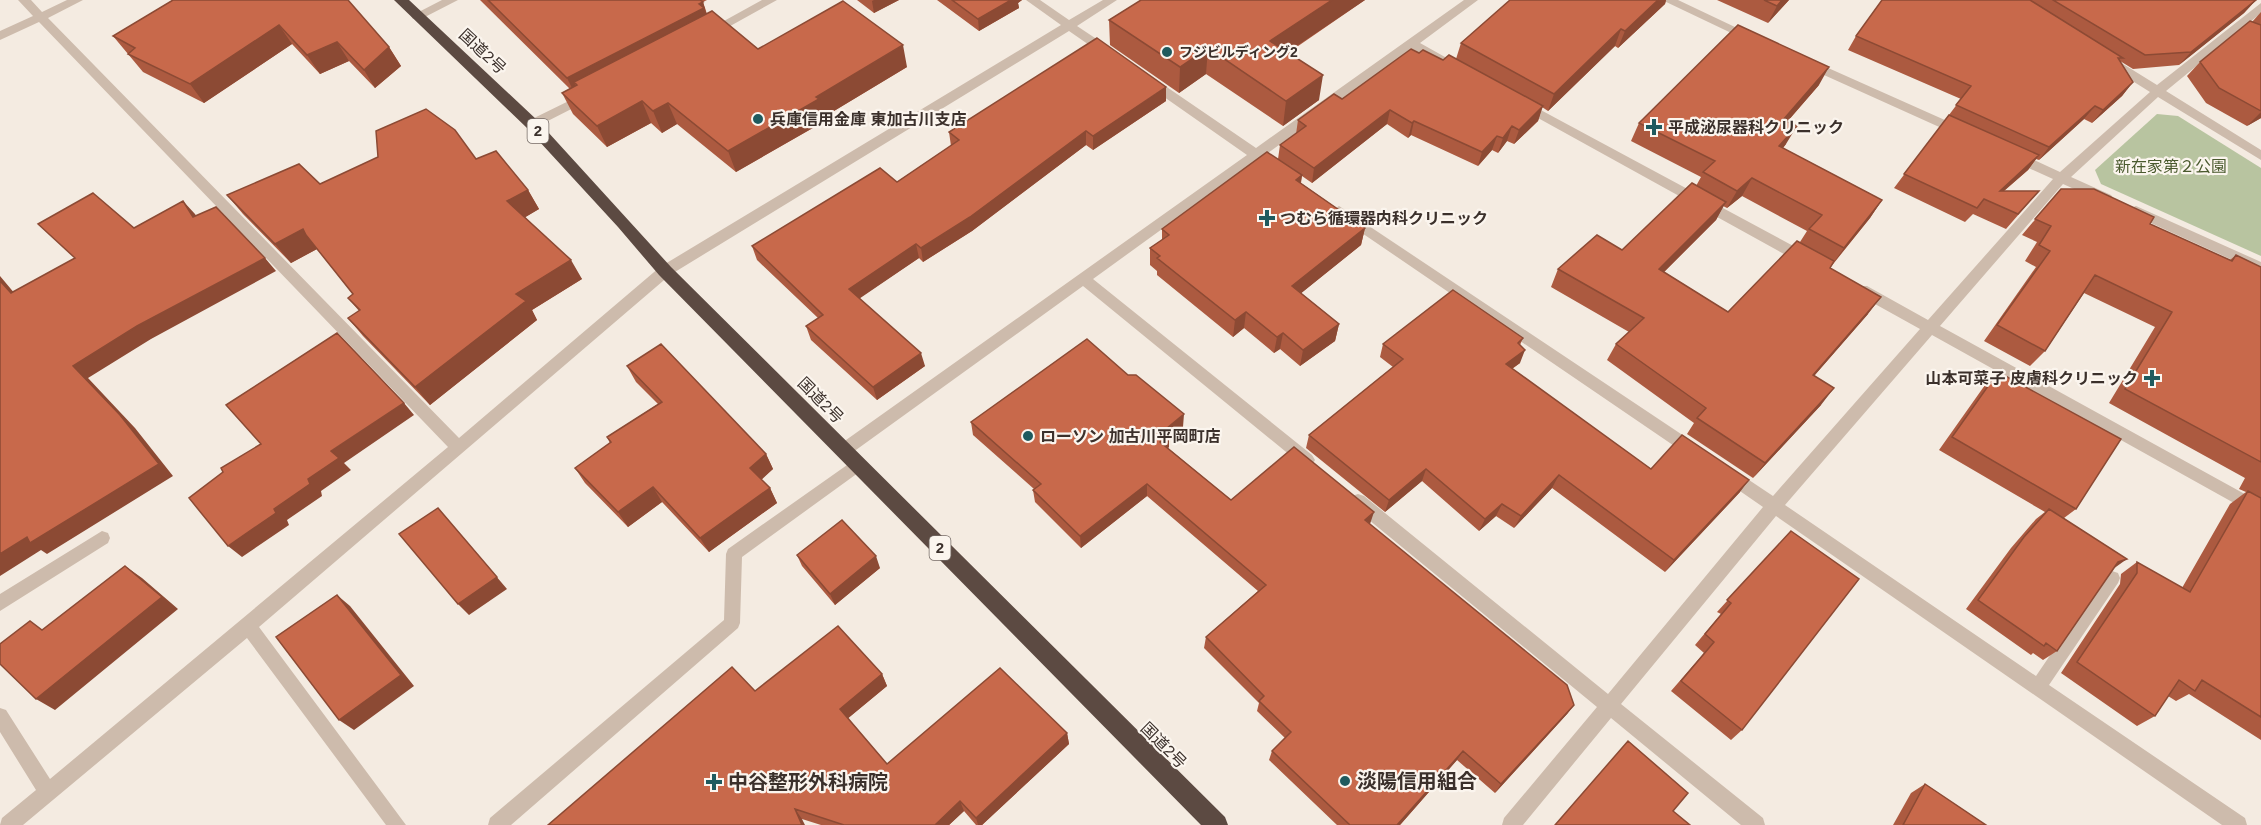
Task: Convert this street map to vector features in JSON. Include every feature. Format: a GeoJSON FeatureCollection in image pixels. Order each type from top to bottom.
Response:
{"type":"FeatureCollection","features":[{"type":"Feature","properties":{"kind":"highway","name":"国道2号"},"geometry":{"type":"LineString","coordinates":[[401,0],[532,124],[624,223],[665,271],[1217,825]]}},
{"type":"Feature","properties":{"kind":"street"},"geometry":{"type":"LineString","coordinates":[[24,0],[458,447]]}},
{"type":"Feature","properties":{"kind":"street"},"geometry":{"type":"LineString","coordinates":[[0,36],[77,0]]}},
{"type":"Feature","properties":{"kind":"street"},"geometry":{"type":"LineString","coordinates":[[417,16],[452,0]]}},
{"type":"Feature","properties":{"kind":"street"},"geometry":{"type":"LineString","coordinates":[[698,38],[771,0]]}},
{"type":"Feature","properties":{"kind":"street"},"geometry":{"type":"LineString","coordinates":[[1032,0],[1116,58]]}},
{"type":"Feature","properties":{"kind":"street"},"geometry":{"type":"LineString","coordinates":[[9,825],[248,626],[665,271],[1110,0]]}},
{"type":"Feature","properties":{"kind":"street"},"geometry":{"type":"LineString","coordinates":[[844,450],[1472,0]]}},
{"type":"Feature","properties":{"kind":"street"},"geometry":{"type":"LineString","coordinates":[[1668,0],[1767,44]]}},
{"type":"Feature","properties":{"kind":"street"},"geometry":{"type":"LineString","coordinates":[[1510,825],[1774,505],[2061,178],[2158,91],[2240,30],[2261,7]]}},
{"type":"Feature","properties":{"kind":"street"},"geometry":{"type":"LineString","coordinates":[[1410,43],[1452,66]]}},
{"type":"Feature","properties":{"kind":"street"},"geometry":{"type":"LineString","coordinates":[[2098,55],[2261,156]]}},
{"type":"Feature","properties":{"kind":"street"},"geometry":{"type":"LineString","coordinates":[[1799,59],[1974,138]]}},
{"type":"Feature","properties":{"kind":"street"},"geometry":{"type":"LineString","coordinates":[[1144,77],[1286,175]]}},
{"type":"Feature","properties":{"kind":"street"},"geometry":{"type":"LineString","coordinates":[[532,124],[594,92]]}},
{"type":"Feature","properties":{"kind":"street"},"geometry":{"type":"LineString","coordinates":[[1514,100],[1815,264]]}},
{"type":"Feature","properties":{"kind":"street"},"geometry":{"type":"LineString","coordinates":[[2007,153],[2261,268]]}},
{"type":"Feature","properties":{"kind":"street"},"geometry":{"type":"LineString","coordinates":[[1325,201],[1774,505],[2238,825]]}},
{"type":"Feature","properties":{"kind":"street"},"geometry":{"type":"LineString","coordinates":[[1083,279],[1323,473]]}},
{"type":"Feature","properties":{"kind":"street"},"geometry":{"type":"LineString","coordinates":[[1846,281],[2261,511]]}},
{"type":"Feature","properties":{"kind":"street"},"geometry":{"type":"LineString","coordinates":[[497,825],[732,623],[734,554],[857,465]]}},
{"type":"Feature","properties":{"kind":"street"},"geometry":{"type":"LineString","coordinates":[[1341,488],[1756,825]]}},
{"type":"Feature","properties":{"kind":"street"},"geometry":{"type":"LineString","coordinates":[[0,603],[102,538]]}},
{"type":"Feature","properties":{"kind":"street"},"geometry":{"type":"LineString","coordinates":[[2038,687],[2112,578]]}},
{"type":"Feature","properties":{"kind":"street"},"geometry":{"type":"LineString","coordinates":[[248,626],[397,825]]}},
{"type":"Feature","properties":{"kind":"street"},"geometry":{"type":"LineString","coordinates":[[0,716],[48,792]]}},
{"type":"Feature","properties":{"kind":"green space","name":"新在家第２公園"},"geometry":{"type":"Polygon","coordinates":[[[2157,114],[2178,116],[2261,168],[2261,256],[2101,184],[2095,170],[2157,114]]]}},
{"type":"Feature","properties":{"kind":"building"},"geometry":{"type":"Polygon","coordinates":[[[173,0],[348,0],[389,47],[364,70],[337,42],[307,55],[279,25],[190,84],[128,54],[135,48],[113,36],[173,0]]]}},
{"type":"Feature","properties":{"kind":"building"},"geometry":{"type":"Polygon","coordinates":[[[488,0],[700,0],[703,2],[699,4],[704,8],[567,78],[488,0]]]}},
{"type":"Feature","properties":{"kind":"building"},"geometry":{"type":"Polygon","coordinates":[[[952,0],[1011,0],[978,19],[952,0]]]}},
{"type":"Feature","properties":{"kind":"building"},"geometry":{"type":"Polygon","coordinates":[[[1141,0],[1332,0],[1270,41],[1323,75],[1286,101],[1208,48],[1180,67],[1109,20],[1141,0]]]}},
{"type":"Feature","properties":{"kind":"building"},"geometry":{"type":"Polygon","coordinates":[[[1510,0],[1658,0],[1625,31],[1621,29],[1554,94],[1461,43],[1510,0]]]}},
{"type":"Feature","properties":{"kind":"building"},"geometry":{"type":"Polygon","coordinates":[[[1764,0],[1782,0],[1777,6],[1764,0]]]}},
{"type":"Feature","properties":{"kind":"building"},"geometry":{"type":"Polygon","coordinates":[[[1882,0],[2030,0],[2123,58],[2118,58],[2133,82],[2103,110],[2095,106],[2049,147],[1956,105],[1971,86],[1856,36],[1882,0]]]}},
{"type":"Feature","properties":{"kind":"building"},"geometry":{"type":"Polygon","coordinates":[[[2053,0],[2256,0],[2191,52],[2145,55],[2053,0]]]}},
{"type":"Feature","properties":{"kind":"building"},"geometry":{"type":"Polygon","coordinates":[[[843,1],[903,45],[816,97],[819,99],[728,151],[668,103],[653,111],[642,101],[597,126],[562,93],[577,85],[574,82],[712,11],[758,49],[843,1]]]}},
{"type":"Feature","properties":{"kind":"building"},"geometry":{"type":"Polygon","coordinates":[[[2250,21],[2261,25],[2261,111],[2219,88],[2200,62],[2250,21]]]}},
{"type":"Feature","properties":{"kind":"building"},"geometry":{"type":"Polygon","coordinates":[[[1738,25],[1829,67],[1783,120],[1797,126],[1779,146],[1882,200],[1844,248],[1809,229],[1822,215],[1752,178],[1737,191],[1703,172],[1715,161],[1639,123],[1738,25]]]}},
{"type":"Feature","properties":{"kind":"building"},"geometry":{"type":"Polygon","coordinates":[[[1097,38],[1166,87],[1093,136],[1086,131],[970,217],[921,248],[916,244],[849,289],[921,353],[873,387],[806,326],[823,315],[752,246],[880,168],[897,182],[959,140],[949,132],[1097,38]]]}},
{"type":"Feature","properties":{"kind":"building"},"geometry":{"type":"Polygon","coordinates":[[[1411,49],[1419,53],[1423,50],[1443,60],[1449,55],[1543,106],[1519,130],[1512,126],[1503,138],[1497,136],[1482,152],[1414,121],[1412,123],[1390,110],[1314,168],[1280,145],[1306,126],[1298,120],[1334,94],[1342,99],[1411,49]]]}},
{"type":"Feature","properties":{"kind":"building"},"geometry":{"type":"Polygon","coordinates":[[[426,109],[455,130],[476,159],[496,151],[528,190],[507,201],[571,260],[516,294],[526,301],[415,387],[348,318],[360,310],[348,298],[353,294],[303,229],[275,244],[227,195],[299,164],[320,184],[378,157],[376,131],[426,109]]]}},
{"type":"Feature","properties":{"kind":"building"},"geometry":{"type":"Polygon","coordinates":[[[1949,115],[2039,155],[2000,191],[2039,191],[2018,214],[1984,199],[1977,208],[1904,174],[1949,115]]]}},
{"type":"Feature","properties":{"kind":"building"},"geometry":{"type":"Polygon","coordinates":[[[1267,152],[1302,175],[1296,180],[1365,228],[1292,286],[1339,324],[1303,350],[1283,333],[1277,337],[1246,312],[1235,320],[1157,258],[1160,256],[1150,248],[1169,235],[1162,229],[1267,152]]]}},
{"type":"Feature","properties":{"kind":"building"},"geometry":{"type":"Polygon","coordinates":[[[1692,183],[1726,202],[1659,269],[1728,312],[1797,241],[1834,261],[1830,268],[1881,297],[1813,375],[1834,388],[1765,463],[1697,418],[1706,408],[1616,344],[1644,318],[1558,269],[1597,235],[1622,250],[1692,183]]]}},
{"type":"Feature","properties":{"kind":"building"},"geometry":{"type":"Polygon","coordinates":[[[2061,189],[2094,189],[2154,217],[2150,224],[2232,261],[2236,255],[2261,267],[2261,462],[2125,389],[2172,312],[2095,275],[2045,351],[1997,325],[2050,251],[2039,245],[2051,226],[2035,219],[2061,189]]]}},
{"type":"Feature","properties":{"kind":"building"},"geometry":{"type":"Polygon","coordinates":[[[93,193],[134,228],[183,201],[193,217],[216,207],[265,258],[137,326],[73,366],[120,415],[159,464],[30,543],[27,537],[0,554],[0,281],[11,293],[75,258],[38,224],[93,193]]]}},
{"type":"Feature","properties":{"kind":"building"},"geometry":{"type":"Polygon","coordinates":[[[1453,290],[1523,338],[1518,343],[1525,350],[1506,364],[1651,469],[1682,435],[1749,480],[1674,560],[1559,475],[1521,516],[1502,504],[1485,519],[1426,469],[1389,500],[1309,435],[1403,359],[1383,344],[1453,290]]]}},
{"type":"Feature","properties":{"kind":"building"},"geometry":{"type":"Polygon","coordinates":[[[337,333],[404,403],[331,451],[339,458],[308,479],[310,484],[274,509],[276,513],[228,546],[189,498],[223,472],[221,468],[261,444],[226,405],[337,333]]]}},
{"type":"Feature","properties":{"kind":"building"},"geometry":{"type":"Polygon","coordinates":[[[1087,339],[1128,375],[1136,375],[1184,414],[1166,429],[1169,434],[1160,442],[1231,500],[1294,447],[1374,512],[1365,520],[1567,685],[1574,705],[1501,784],[1463,751],[1397,825],[1350,825],[1272,751],[1291,732],[1259,701],[1264,696],[1206,637],[1266,585],[1147,484],[1080,536],[1033,490],[1041,484],[971,422],[1087,339]]]}},
{"type":"Feature","properties":{"kind":"building"},"geometry":{"type":"Polygon","coordinates":[[[661,344],[766,454],[750,468],[770,488],[700,538],[653,487],[618,512],[575,468],[611,442],[607,437],[662,402],[627,366],[661,344]]]}},
{"type":"Feature","properties":{"kind":"building"},"geometry":{"type":"Polygon","coordinates":[[[1998,372],[2121,439],[2076,509],[1952,437],[1998,372]]]}},
{"type":"Feature","properties":{"kind":"building"},"geometry":{"type":"Polygon","coordinates":[[[2248,491],[2261,498],[2261,717],[2202,680],[2195,691],[2179,680],[2155,716],[2077,662],[2137,573],[2137,562],[2190,592],[2248,491]]]}},
{"type":"Feature","properties":{"kind":"building"},"geometry":{"type":"Polygon","coordinates":[[[438,508],[497,577],[458,604],[399,534],[438,508]]]}},
{"type":"Feature","properties":{"kind":"building"},"geometry":{"type":"Polygon","coordinates":[[[2049,509],[2127,559],[2118,562],[2057,651],[2046,643],[2044,646],[1978,600],[2024,537],[2049,509]]]}},
{"type":"Feature","properties":{"kind":"building"},"geometry":{"type":"Polygon","coordinates":[[[842,520],[876,556],[830,594],[797,555],[842,520]]]}},
{"type":"Feature","properties":{"kind":"building"},"geometry":{"type":"Polygon","coordinates":[[[1791,531],[1859,579],[1742,730],[1681,681],[1714,642],[1705,634],[1731,603],[1727,600],[1791,531]]]}},
{"type":"Feature","properties":{"kind":"building"},"geometry":{"type":"Polygon","coordinates":[[[125,566],[162,597],[36,699],[0,664],[0,644],[30,621],[42,630],[125,566]]]}},
{"type":"Feature","properties":{"kind":"building"},"geometry":{"type":"Polygon","coordinates":[[[337,595],[401,675],[339,720],[276,637],[337,595]]]}},
{"type":"Feature","properties":{"kind":"building"},"geometry":{"type":"Polygon","coordinates":[[[838,626],[882,674],[840,709],[887,764],[1000,668],[1067,733],[976,818],[960,801],[935,825],[844,825],[795,809],[802,825],[548,825],[732,667],[755,691],[838,626]]]}},
{"type":"Feature","properties":{"kind":"building"},"geometry":{"type":"Polygon","coordinates":[[[1628,741],[1688,793],[1673,811],[1690,825],[1555,825],[1628,741]]]}},
{"type":"Feature","properties":{"kind":"building"},"geometry":{"type":"Polygon","coordinates":[[[1925,784],[1986,825],[1903,825],[1925,784]]]}},
{"type":"Feature","properties":{"kind":"place","name":"フジビルディング2"},"geometry":{"type":"Point","coordinates":[1167,52]}},
{"type":"Feature","properties":{"kind":"place","name":"兵庫信用金庫 東加古川支店"},"geometry":{"type":"Point","coordinates":[758,119]}},
{"type":"Feature","properties":{"kind":"place","name":"平成泌尿器科クリニック"},"geometry":{"type":"Point","coordinates":[1654,127]}},
{"type":"Feature","properties":{"kind":"place","name":"つむら循環器内科クリニック"},"geometry":{"type":"Point","coordinates":[1267,218]}},
{"type":"Feature","properties":{"kind":"place","name":"山本可菜子 皮膚科クリニック"},"geometry":{"type":"Point","coordinates":[2152,378]}},
{"type":"Feature","properties":{"kind":"place","name":"ローソン 加古川平岡町店"},"geometry":{"type":"Point","coordinates":[1028,436]}},
{"type":"Feature","properties":{"kind":"place","name":"淡陽信用組合"},"geometry":{"type":"Point","coordinates":[1345,781]}},
{"type":"Feature","properties":{"kind":"place","name":"中谷整形外科病院"},"geometry":{"type":"Point","coordinates":[714,782]}}]}
